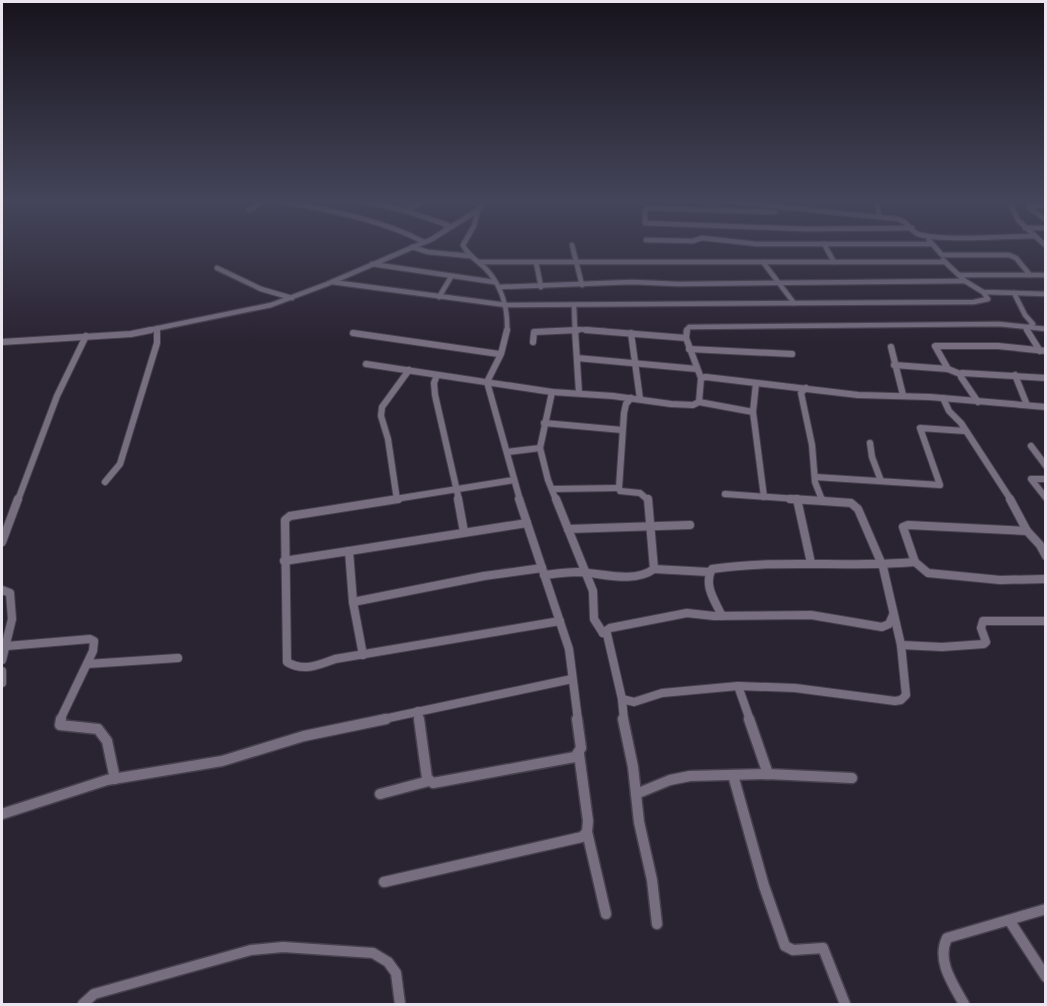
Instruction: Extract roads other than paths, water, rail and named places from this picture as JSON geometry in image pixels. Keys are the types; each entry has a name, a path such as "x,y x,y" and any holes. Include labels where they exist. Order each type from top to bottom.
{"street":[{"path":"2,342 131,334 244,311 292,298 410,248"},
{"path":"415,248 428,252 470,256"},
{"path":"465,248 470,256 490,273 506,305 509,324 487,382 527,523 569,649 581,748 579,754 587,805 587,832 606,914"},
{"path":"573,248 582,285"},
{"path":"826,248 834,262"},
{"path":"332,282 506,305 974,302 988,299 945,262 935,248"},
{"path":"942,255 1009,255 1016,258 1030,275"},
{"path":"479,262 945,262"},
{"path":"536,262 541,287"},
{"path":"763,262 776,283 794,303"},
{"path":"370,264 497,285 541,287 632,282 678,284 965,281"},
{"path":"217,268 261,289 292,298"},
{"path":"959,275 1046,274"},
{"path":"439,297 451,277"},
{"path":"982,292 1046,294"},
{"path":"1014,293 1025,315 1033,324 1026,329 1043,351"},
{"path":"573,306 579,393"},
{"path":"699,402 701,378 686,338 689,327 999,324 1046,329"},
{"path":"105,482 120,464 124,453 157,343 156,328"},
{"path":"533,342 534,332 576,330 686,338"},
{"path":"353,333 499,354"},
{"path":"631,333 640,399"},
{"path":"2,542 57,396 86,336"},
{"path":"948,369 935,346 998,346 1043,351"},
{"path":"891,347 903,395"},
{"path":"689,349 792,354"},
{"path":"577,358 697,369"},
{"path":"366,364 552,392 631,398 671,404 693,405 699,402 753,412"},
{"path":"894,365 948,369 960,374 978,402"},
{"path":"397,500 388,439 381,416 382,407 409,370"},
{"path":"960,374 967,372 1046,378"},
{"path":"437,375 434,383 435,395 457,490 464,532"},
{"path":"1014,375 1027,405"},
{"path":"701,378 858,395 903,395 1046,407"},
{"path":"756,383 753,412 764,497"},
{"path":"806,388 801,393 807,414 819,497 823,501"},
{"path":"552,392 540,448 552,489 583,572 593,591 594,619 603,633 608,634 616,680 622,699 622,712 652,880 657,924"},
{"path":"619,488 622,430 626,404 631,398"},
{"path":"943,398 949,411 965,430 1010,498 1027,531 1040,545 1046,556"},
{"path":"544,423 622,430"},
{"path":"815,477 940,485 920,428 965,430"},
{"path":"870,443 881,481"},
{"path":"1031,446 1046,466"},
{"path":"507,452 540,448"},
{"path":"1046,479 1032,479 1046,498"},
{"path":"514,480 290,516 285,520 287,662 294,668 306,668 335,659 560,621"},
{"path":"552,489 619,488 625,492 640,493 648,498 654,569"},
{"path":"622,699 634,702 662,693 738,686 795,688 901,700 906,695 901,645 882,565 858,509 851,503 725,494"},
{"path":"797,499 811,563"},
{"path":"284,561 527,523"},
{"path":"568,529 690,525"},
{"path":"1027,531 908,525 903,527 915,562 928,573 1000,580 1046,579"},
{"path":"349,552 353,602 363,655"},
{"path":"353,602 484,576 543,572 634,575 648,574 654,569 709,572 717,568 740,565 811,563 882,565 915,562"},
{"path":"709,572 708,583 722,616"},
{"path":"2,590 10,593 12,604 10,636 2,660"},
{"path":"603,633 610,628 687,612 722,616 811,615 882,627 889,624 893,615"},
{"path":"901,645 949,647 984,644 986,642 981,628 983,621 1046,621"},
{"path":"7,646 90,639 94,641 93,651 60,720 60,725 98,729 107,741 115,779"},
{"path":"87,664 178,658"},
{"path":"2,671 2,683"},
{"path":"2,814 115,779 222,761 304,736 572,679"},
{"path":"738,686 768,774"},
{"path":"418,711 429,782"},
{"path":"380,794 429,782 575,757 579,754"},
{"path":"636,794 670,780 690,776 768,774 852,778"},
{"path":"733,775 764,886 785,946 793,950 823,948 845,1005"},
{"path":"384,882 575,840 587,832"},
{"path":"964,1005 941,955 942,945 947,938 1046,909"},
{"path":"1009,920 1046,977"},
{"path":"83,1005 94,994 251,951 283,947 373,953 386,959 395,970 400,1005"}]}
